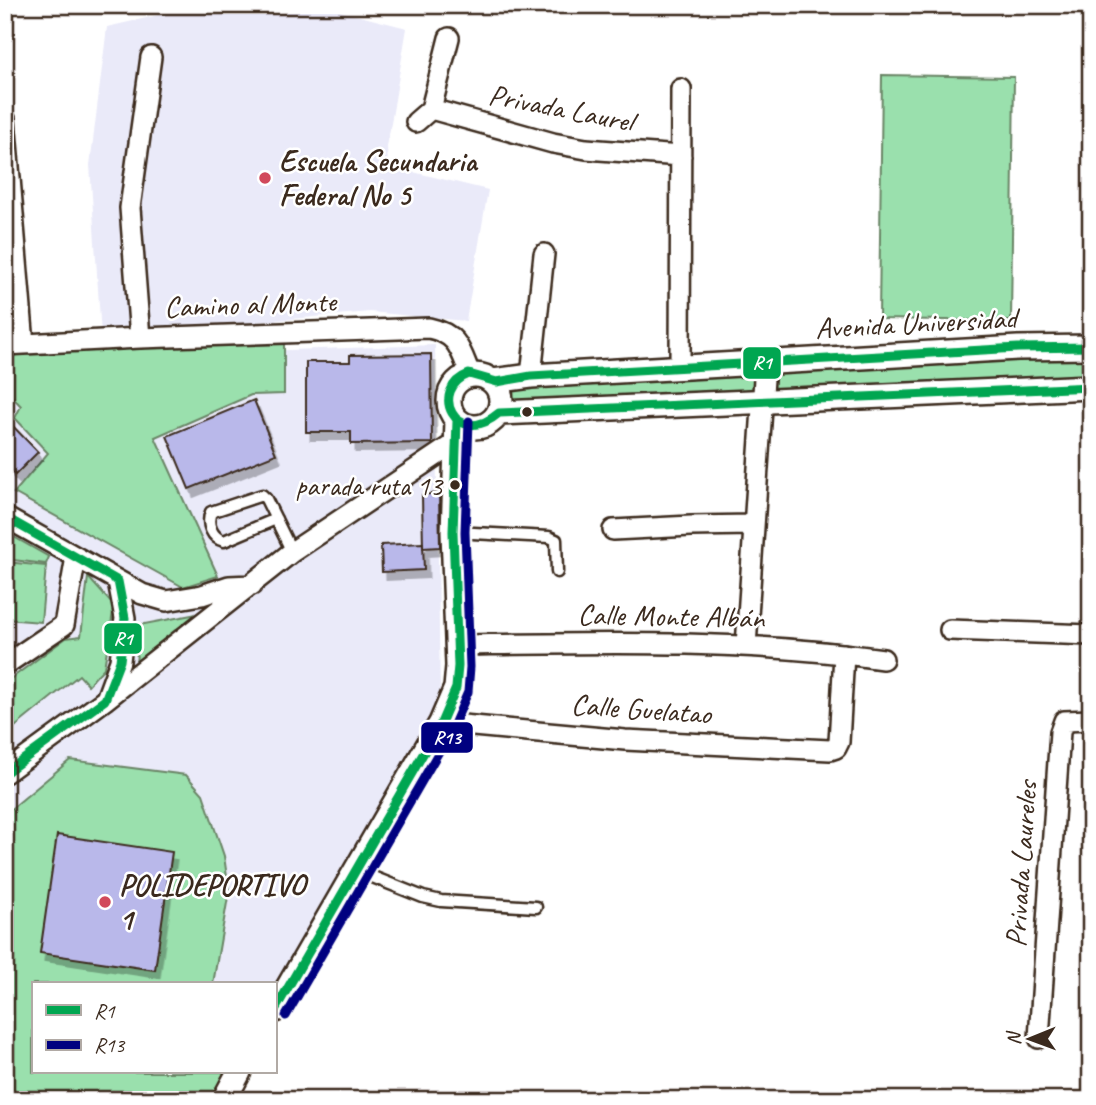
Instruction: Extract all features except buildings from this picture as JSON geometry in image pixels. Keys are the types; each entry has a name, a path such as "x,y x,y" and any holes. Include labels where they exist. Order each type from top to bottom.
{"street":[{"path":"415,122 431,109 449,38"},
{"path":"140,338 130,208 151,57"},
{"path":"680,369 681,89"},
{"name":"Privada Laurel","path":"431,109 553,143 586,149 681,156"},
{"path":"5,119 14,345"},
{"path":"531,376 544,254"},
{"name":"Camino al Monte","path":"14,345 429,328 445,331 457,342 470,374"},
{"name":"Avenida Universidad","path":"493,381 531,376 1018,348 1091,347"},
{"path":"746,646 765,364"},
{"path":"5,773 105,700 292,552 456,432 468,426 480,427 491,422 499,413 501,396 493,381 486,376 470,374 456,382 451,390 449,406 456,432 453,533 458,645 456,688 441,723 276,1008"},
{"path":"499,413 1091,387"},
{"path":"5,517 142,594 166,601 202,596 229,586 252,585"},
{"path":"613,530 752,526"},
{"path":"5,665 64,625 76,557"},
{"path":"105,700 120,661 125,618 118,581"},
{"path":"950,630 1091,635"},
{"name":"Calle Monte Albán","path":"458,645 611,643 746,646 844,653 883,659"},
{"name":"Calle Guelatao","path":"441,723 625,740 830,750 836,748 839,742 844,653"},
{"name":"Privada Laureles","path":"1039,1038 1060,732 1064,722 1091,720"},
{"path":"223,1100 239,1074"}],"lane":[{"path":"275,519 224,541 217,539 208,519 211,512 262,495 266,499 292,552"},
{"path":"453,533 549,537 556,540 557,572"},
{"path":"355,869 423,897 441,901 536,907"}],"shaded area":[{"name":"Escuela Secundaria Federal No 5","path":"203,5 316,5 407,28 387,147 388,166 488,190 466,321 370,312 101,336 90,165 107,27"},
{"path":"435,345 440,698 436,711 276,995 276,982 32,982 32,1074 231,1074 217,1100 5,1100 5,360"}],"green space":[{"path":"882,75 1014,77 1011,321 879,319"},
{"path":"284,344 284,394 251,395 155,437 218,576 183,587 14,493 48,453 15,418 21,406 5,389 5,350"},
{"path":"1091,353 1091,379 768,395 772,368"},
{"path":"756,373 753,395 508,408 507,385"},
{"path":"5,532 49,557 46,564 5,559"},
{"path":"5,562 46,566 41,622 5,619"},
{"path":"88,577 114,606 104,668 88,685 79,675 5,735 5,683 66,638 81,636"},
{"path":"197,614 136,665 139,625"},
{"path":"70,760 186,775 203,794 224,856 229,891 213,982 32,982 32,1074 225,1074 215,1100 5,1100 5,814"}],"transit line":[{"name":"R1","path":"1091,347 1018,348 531,376 497,382 469,374 457,382 450,392 449,403 452,413 459,421 470,425 483,423 499,413 1091,387"},
{"name":"R1","path":"276,1008 441,723 456,688 458,666 453,532 457,421"},
{"name":"R13","path":"286,1016 452,729 468,692 470,667 465,532 469,421"},
{"name":"R1","path":"5,517 118,581 125,618 120,661 105,700 5,773"}],"place":[{"name":"Escuela Secundaria Federal No 5","path":"265,178"},
{"name":"parada ruta 13","path":"455,485"},
{"name":"POLIDEPORTIVO 1","path":"105,902"}]}
